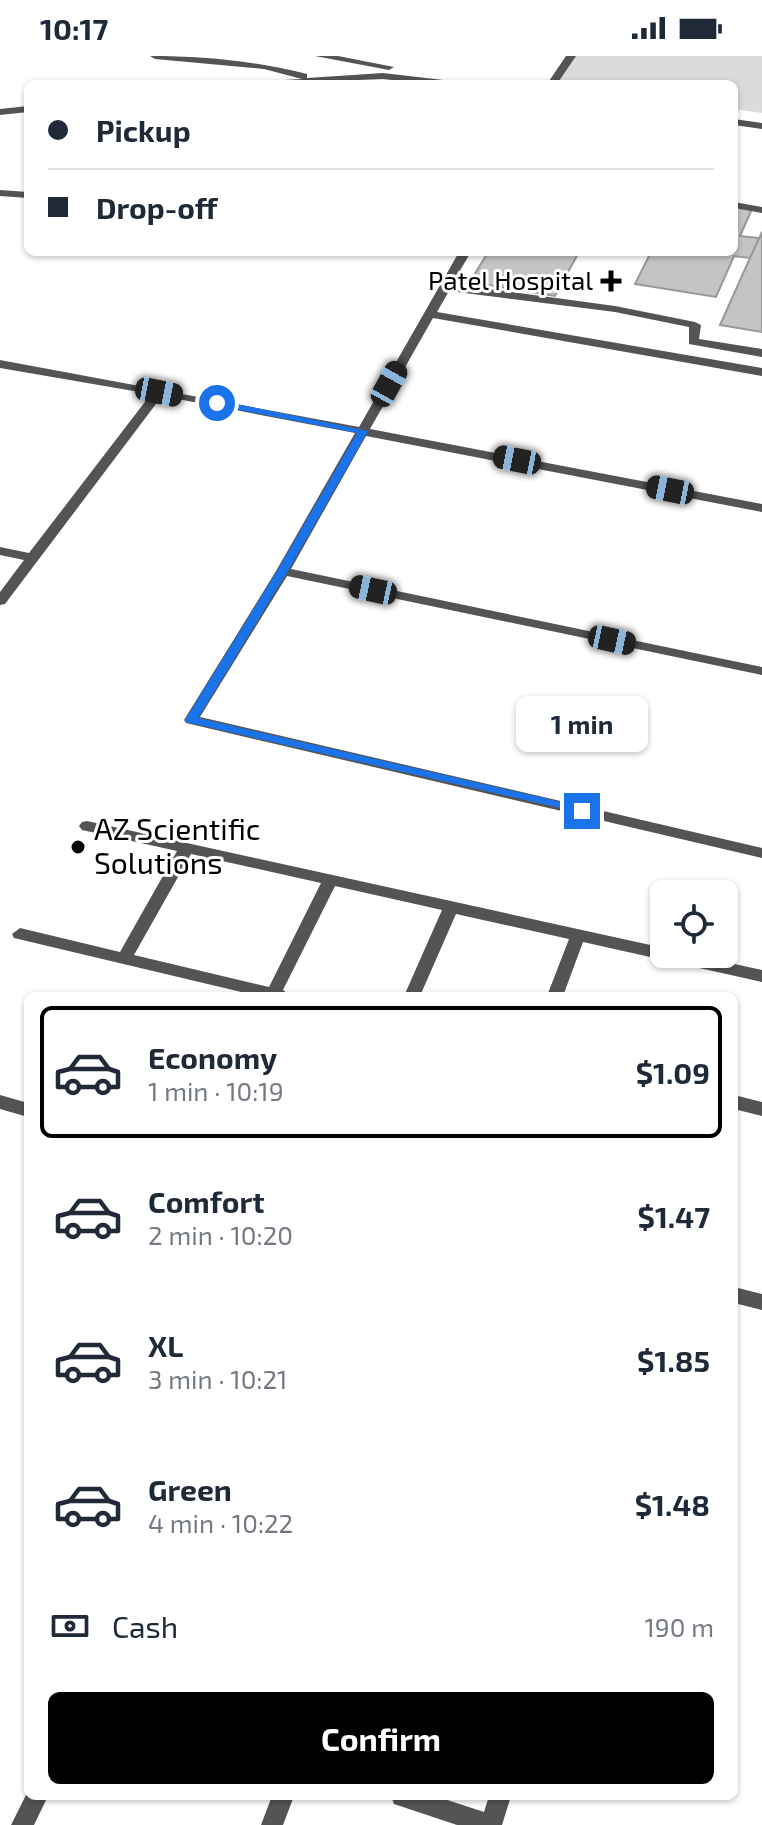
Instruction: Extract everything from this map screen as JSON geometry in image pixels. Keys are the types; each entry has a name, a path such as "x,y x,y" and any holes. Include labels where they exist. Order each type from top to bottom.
{"street":[{"path":"155,56 264,66 313,79"},
{"path":"320,56 383,76"},
{"path":"383,76 398,56"},
{"path":"555,80 571,56"},
{"path":"304,80 383,76 418,80"},
{"path":"0,112 24,109"},
{"path":"738,123 762,126"},
{"path":"0,193 24,195"},
{"path":"738,206 762,210"},
{"path":"463,256 283,571 191,720 762,853"},
{"path":"446,287 615,309 695,325 693,342 762,353"},
{"path":"428,314 762,372"},
{"path":"0,364 762,508"},
{"path":"0,601 159,392"},
{"path":"0,551 33,558"},
{"path":"283,571 762,671"},
{"path":"87,826 762,976"},
{"path":"124,959 187,848"},
{"path":"279,992 330,880"},
{"path":"414,992 451,907"},
{"path":"20,934 265,992"},
{"path":"557,992 578,935"},
{"path":"0,1102 24,1109"},
{"path":"738,1103 762,1109"},
{"path":"738,1296 762,1302"},
{"path":"22,1825 35,1800"},
{"path":"272,1825 281,1800"},
{"path":"414,1800 491,1825 499,1800"}],"shaded area":[{"path":"574,56 762,56 762,113 738,110 738,80 557,80"}],"building":[{"path":"738,207 752,209 740,236 759,238 750,258 734,256 738,256"},
{"path":"762,232 762,332 720,325 750,258"},
{"path":"486,256 577,256 555,296 470,282"},
{"path":"649,256 734,256 716,297 635,284"}],"place":[{"name":"Patel Hospital","path":"611,281"},
{"name":"AZ Scientific Solutions","path":"78,847"}],"route":[{"path":"217,403 363,431 283,571 191,720 582,811"}]}
